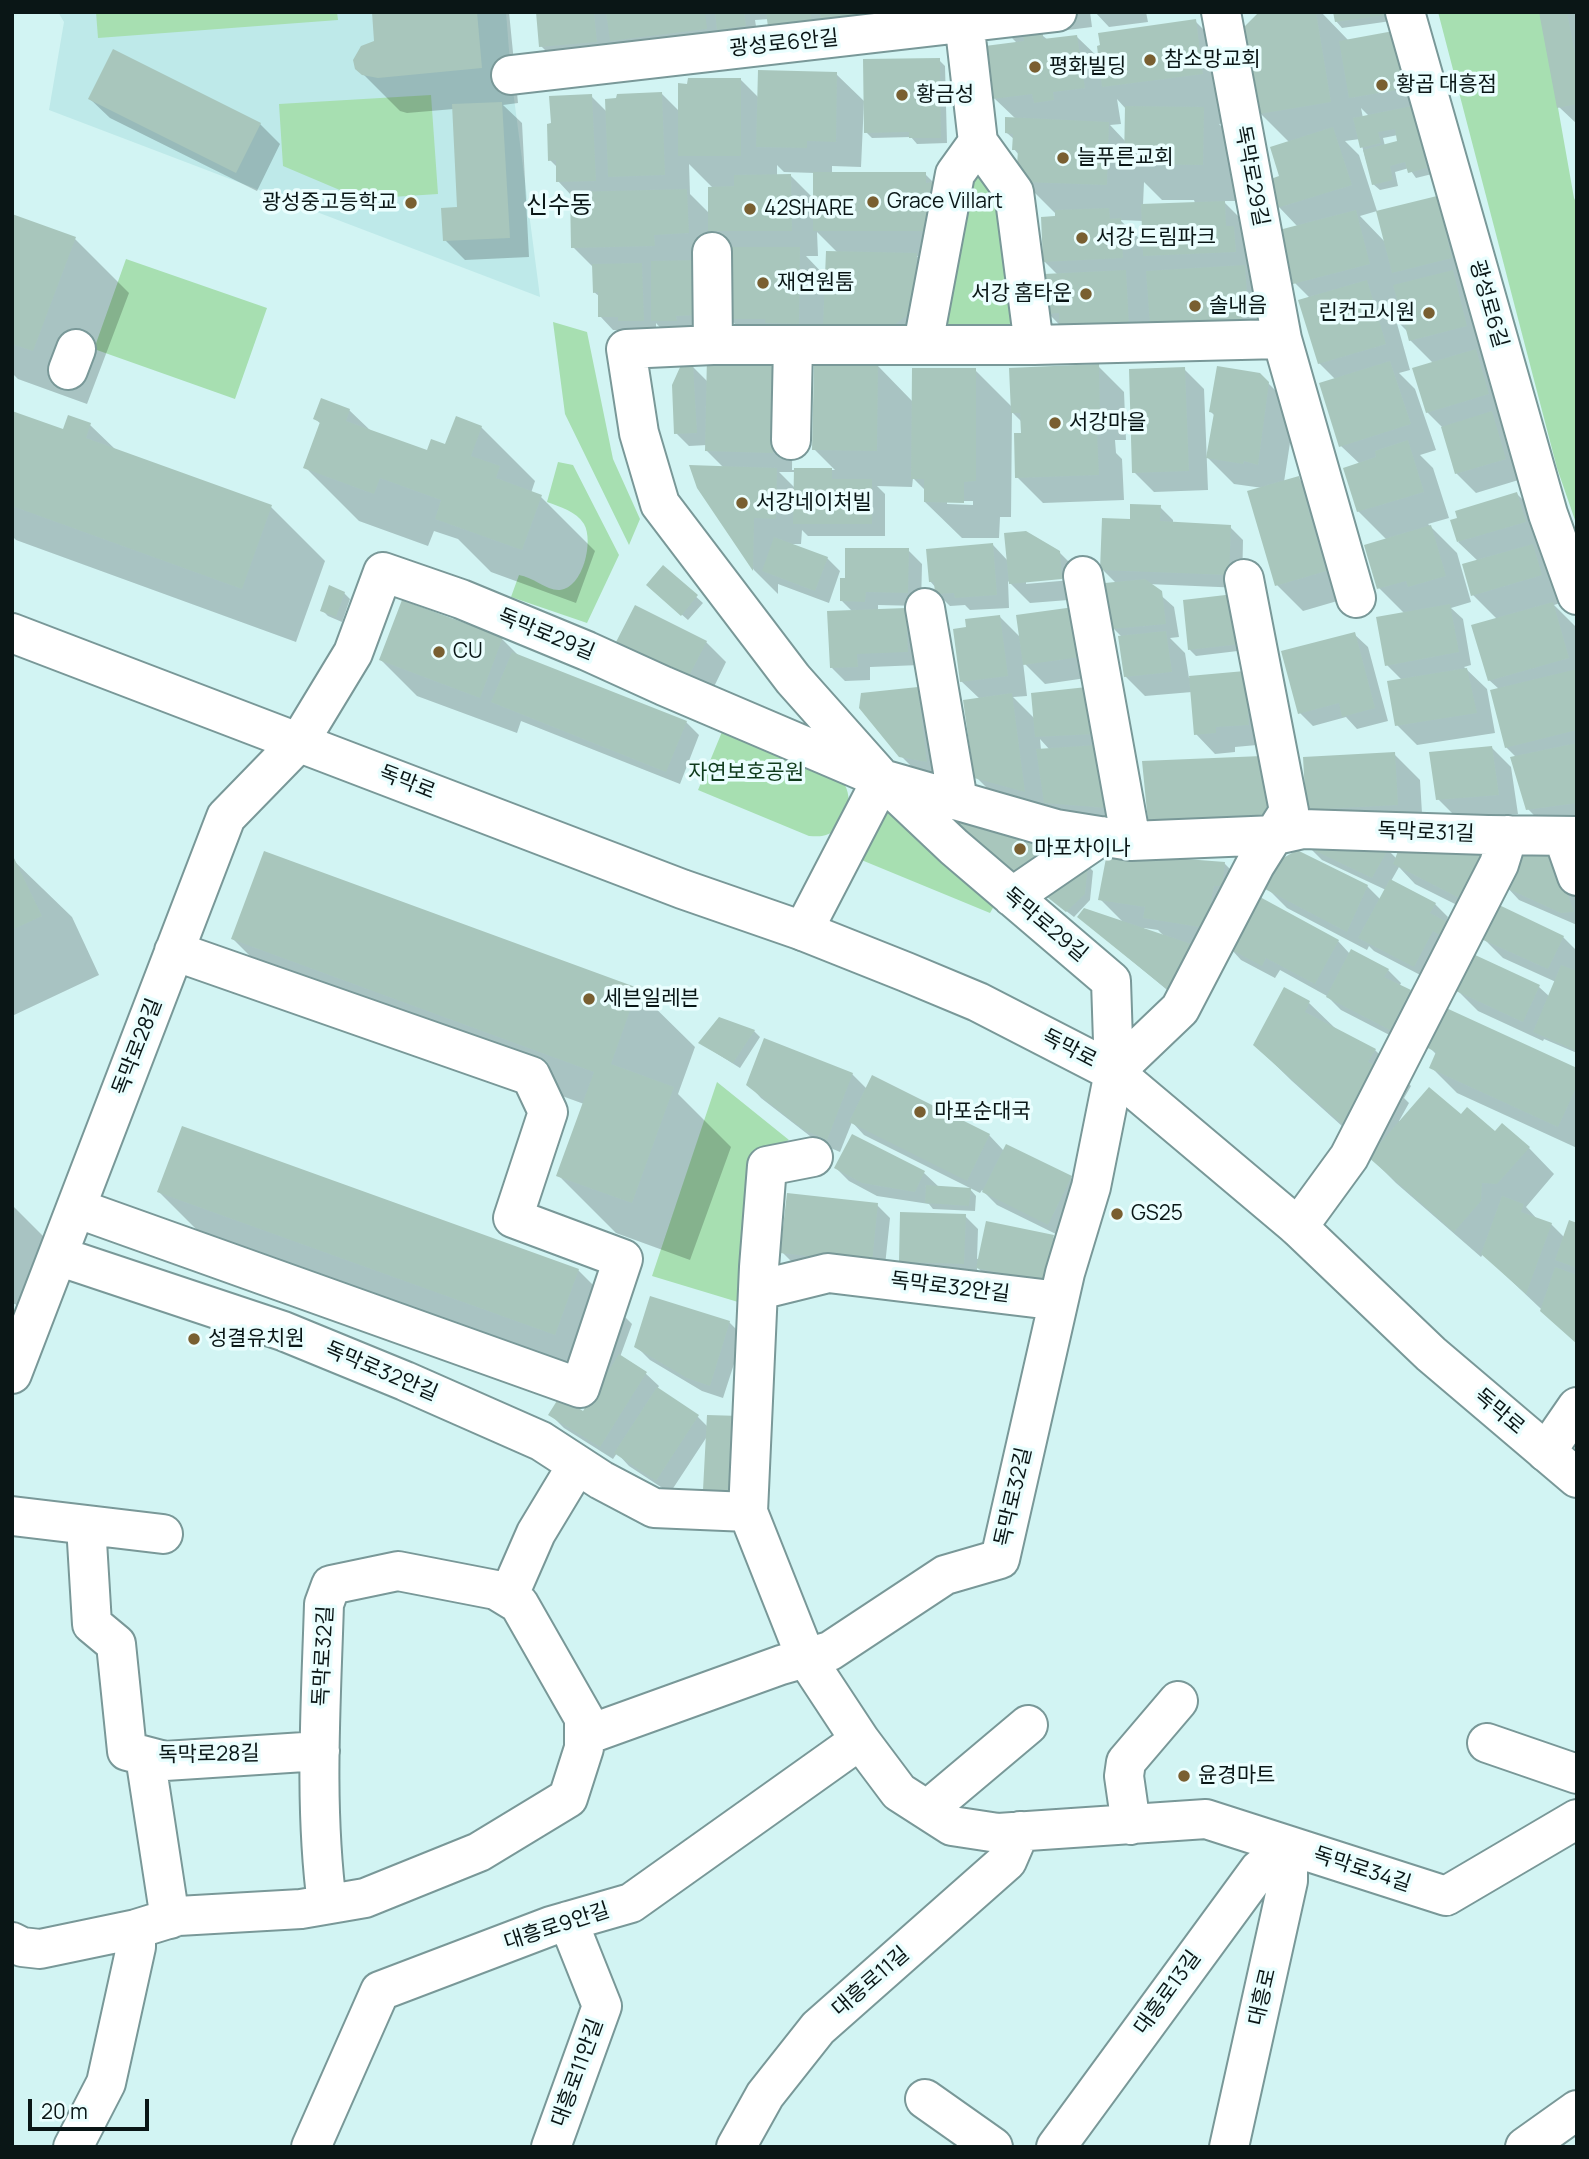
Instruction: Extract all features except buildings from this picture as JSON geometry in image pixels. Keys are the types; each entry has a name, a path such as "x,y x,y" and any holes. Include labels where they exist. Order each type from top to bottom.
{"street":[{"name":"광성로6안길","path":"511,75 964,18 1057,12"},
{"name":"독막로29길","path":"1221,12 1282,340 1356,598"},
{"name":"광성로6길","path":"1405,12 1548,514 1577,595"},
{"path":"964,18 978,142 1014,192 1034,345"},
{"path":"923,344 956,174 978,142"},
{"path":"712,252 713,345"},
{"name":"독막로29길","path":"1114,1072 1111,981 954,847 882,779 793,679 660,504 639,433 626,349 713,345 1034,345 1282,340"},
{"path":"791,440 793,345"},
{"name":"독막로29길","path":"299,742 353,653 383,572 461,599 587,651 664,687 882,779"},
{"path":"1083,576 1116,839"},
{"path":"1114,1072 1180,1009 1255,865 1289,811 1244,579"},
{"path":"925,608 958,801"},
{"name":"독막로","path":"12,633 669,884 803,931 978,1002 1114,1072 1298,1227 1431,1354 1577,1478"},
{"name":"독막로28길","path":"12,1374 226,817 299,742"},
{"path":"803,931 882,779 1056,829 1116,839 1276,835"},
{"name":"독막로31길","path":"1276,835 1304,828 1570,836"},
{"path":"1298,1227 1349,1157 1499,864 1508,835"},
{"path":"1570,836 1577,876"},
{"path":"1012,897 1116,839"},
{"path":"76,1208 580,1388 622,1259 513,1218 548,1112 531,1076 174,951"},
{"name":"독막로32길","path":"584,1736 830,1651 945,1575 1000,1559 1065,1273 1091,1187 1114,1072"},
{"path":"806,1658 748,1513 767,1166 813,1157"},
{"name":"독막로32안길","path":"58,1256 283,1331 541,1441 577,1465 654,1508 748,1513"},
{"name":"독막로32안길","path":"759,1290 828,1273 1043,1299 1058,1304"},
{"name":"독막로","path":"1546,1452 1577,1407"},
{"path":"12,1942 22,1947 40,1949 178,1916 301,1909 365,1898 479,1852 568,1798 584,1748 584,1718 520,1604 508,1597 536,1533 577,1465"},
{"path":"12,1516 163,1534"},
{"name":"독막로28길","path":"86,1525 92,1624 116,1644 127,1751 165,1761 320,1751"},
{"name":"독막로32길","path":"327,1905 320,1751 324,1604 331,1585 398,1571 496,1590 508,1597"},
{"name":"독막로34길","path":"806,1658 860,1740 900,1792 952,1826 998,1833 1206,1819 1446,1896 1577,1819"},
{"path":"1130,1825 1124,1776 1126,1762 1178,1701"},
{"path":"927,1810 1028,1725"},
{"name":"대흥로9안길","path":"311,2147 380,1991 568,1921 631,1903 860,1740"},
{"path":"1487,1743 1577,1774"},
{"path":"73,2147 106,2083 136,1947 153,1924 145,1756"},
{"name":"대흥로11길","path":"736,2147 765,2095 818,2028 1007,1861 1020,1831"},
{"name":"대흥로13길","path":"1056,2147 1259,1870 1288,1846"},
{"name":"대흥로","path":"1229,2147 1288,1881 1288,1846"},
{"name":"대흥로11안길","path":"551,2147 602,2006 568,1921"},
{"path":"925,2099 993,2147"},
{"path":"1525,2147 1577,2110"}],"shaded area":[{"name":"광성중고등학교","path":"58,12 506,12 511,75 540,297 49,110 64,22"}],"green space":[{"path":"96,12 337,12 338,20 98,38"},
{"path":"1438,12 1541,12 1577,204 1577,526 1557,468"},
{"path":"431,95 438,194 361,199 283,166 279,104"},
{"path":"977,163 998,195 1018,331 939,332"},
{"path":"126,259 267,308 235,399 94,349"},
{"path":"553,322 587,332 613,459 640,519 629,545 565,414"},
{"path":"558,462 573,465 619,555 587,623 511,597 519,575 560,590 575,581 584,563 588,541 584,524 572,513 547,502"},
{"name":"자연보호공원","path":"724,727 843,782 848,796 844,820 826,835 809,836 698,790"},
{"path":"885,808 994,906 990,913 859,859"},
{"path":"717,1082 789,1140 750,1160 738,1302 652,1276"}],"place":[{"name":"참소망교회","path":"1150,60"},
{"name":"평화빌딩","path":"1035,67"},
{"name":"황곱 대흥점","path":"1382,85"},
{"name":"황금성","path":"902,95"},
{"name":"늘푸른교회","path":"1063,158"},
{"name":"Grace Villart","path":"873,202"},
{"name":"광성중고등학교","path":"411,203"},
{"name":"42SHARE","path":"750,209"},
{"name":"서강 드림파크","path":"1082,238"},
{"name":"재연원툼","path":"763,283"},
{"name":"서강 홈타운","path":"1086,294"},
{"name":"솔내음","path":"1195,306"},
{"name":"린컨고시원","path":"1429,313"},
{"name":"서강마을","path":"1055,423"},
{"name":"서강네이처빌","path":"742,503"},
{"name":"CU","path":"439,652"},
{"name":"마포차이나","path":"1020,849"},
{"name":"세븐일레븐","path":"589,999"},
{"name":"마포순대국","path":"920,1112"},
{"name":"GS25","path":"1117,1214"},
{"name":"성결유치원","path":"194,1339"},
{"name":"윤경마트","path":"1184,1776"}],"district":[{"name":"신수동","path":"559,206"}]}
